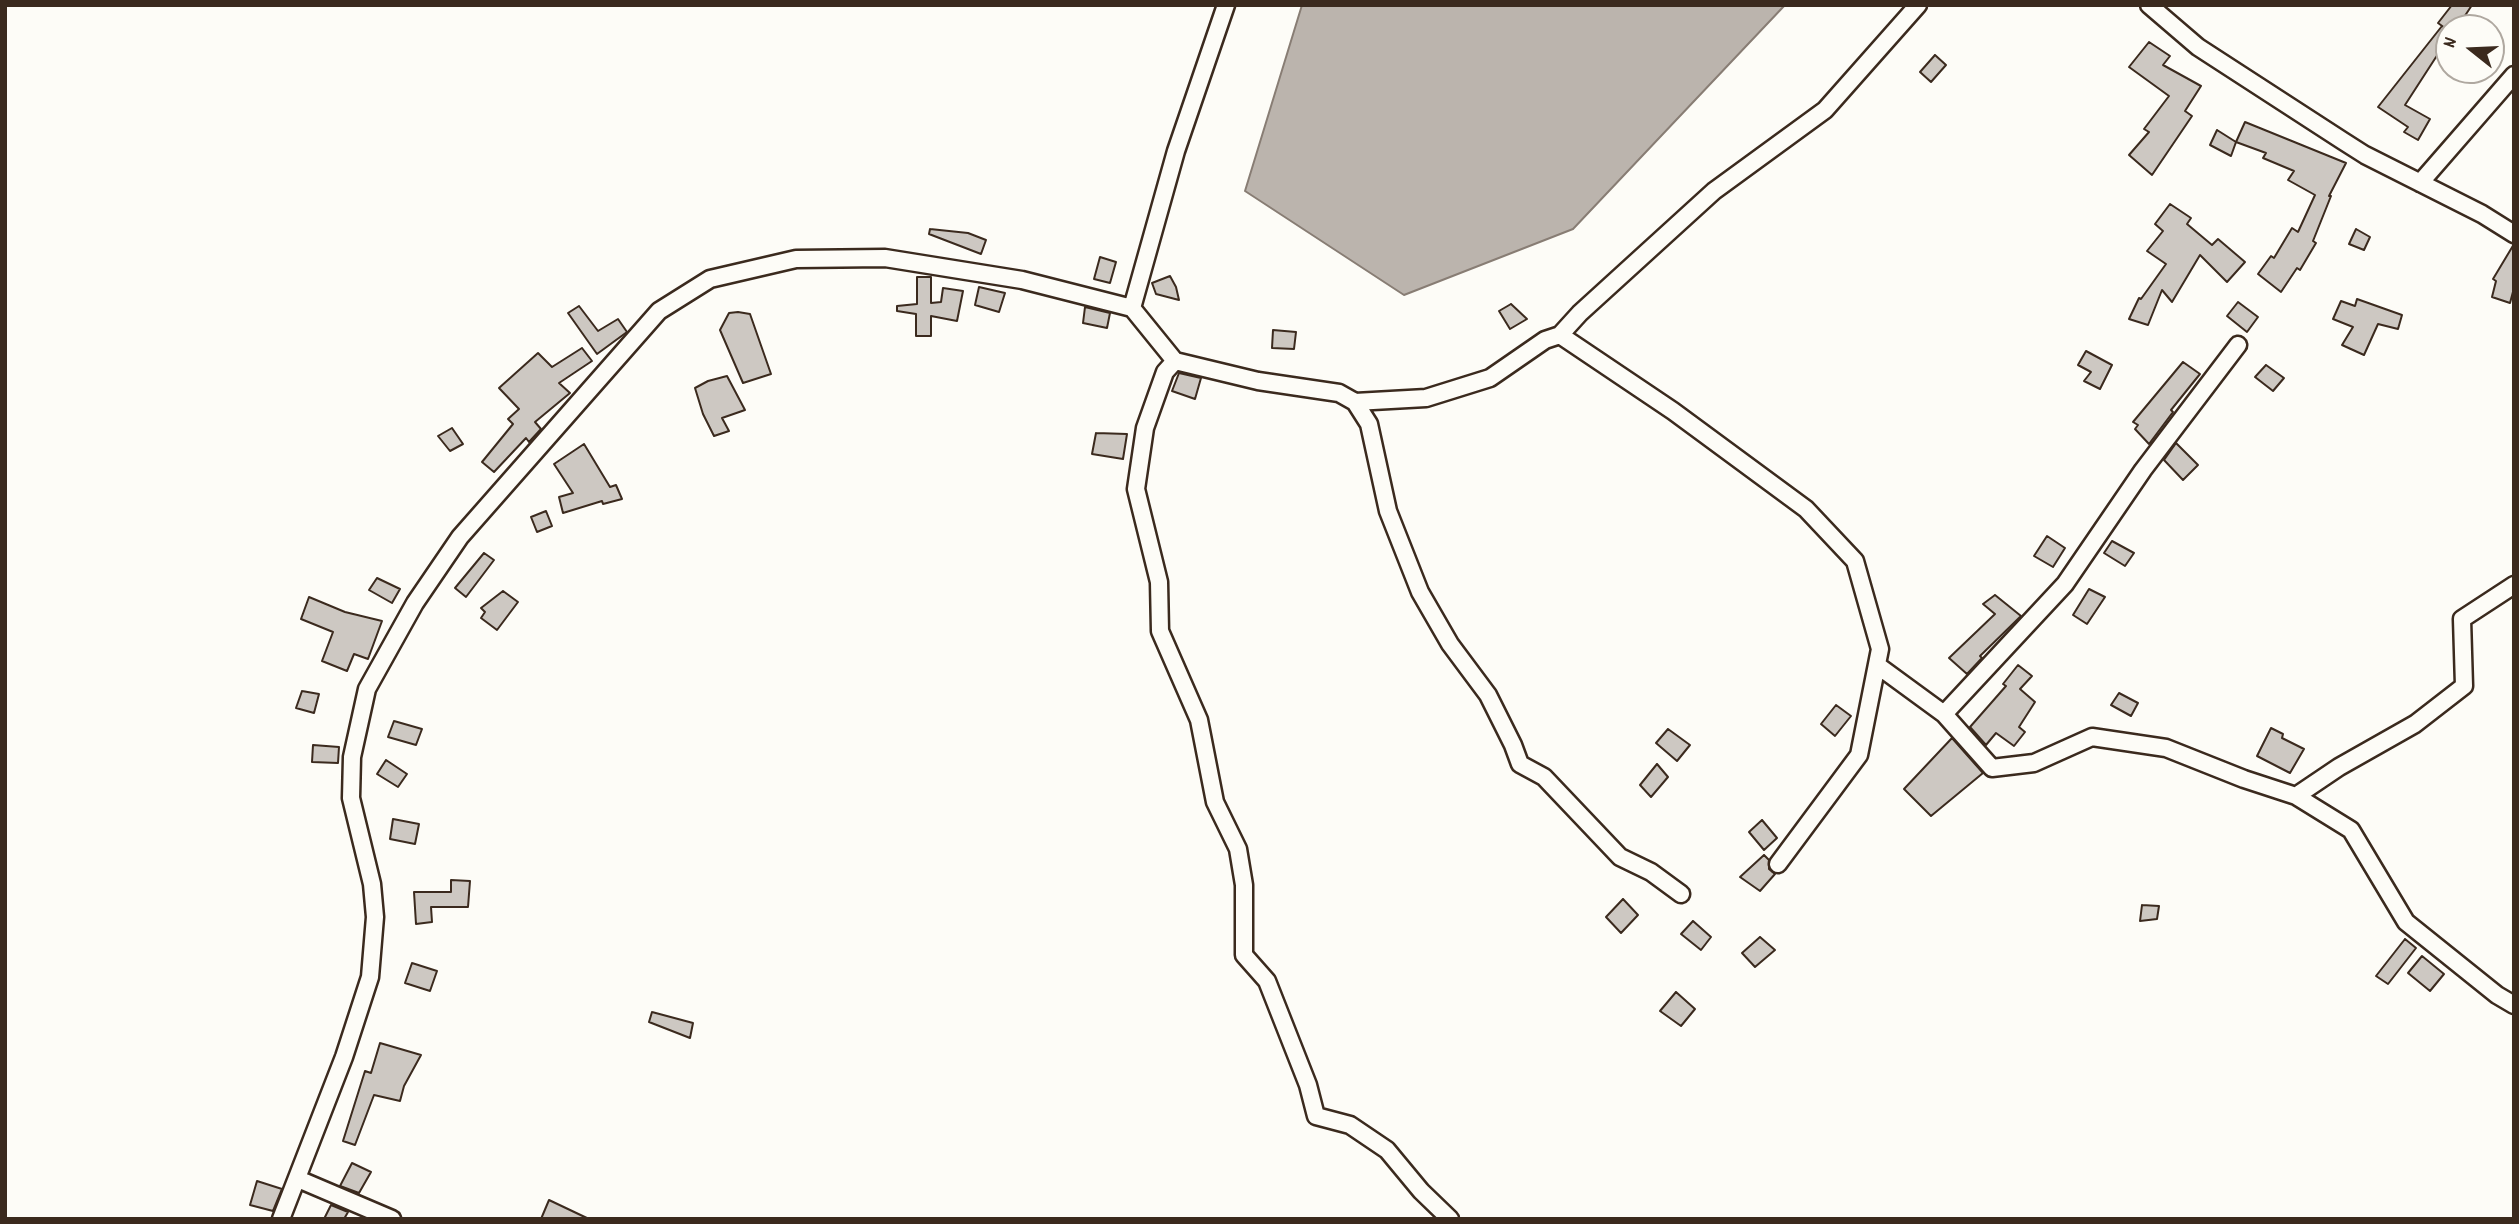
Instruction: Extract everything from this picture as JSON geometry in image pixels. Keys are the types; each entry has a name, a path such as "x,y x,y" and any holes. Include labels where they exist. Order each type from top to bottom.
{"street":[{"path":"1132,308 1176,151 1226,5"},
{"path":"1355,402 1426,398 1490,378 1545,340 1560,335 1580,313 1714,191 1825,110 1918,5"},
{"path":"2149,5 2198,47 2272,97 2365,155 2482,214 2514,234"},
{"path":"2420,183 2514,75"},
{"path":"281,1219 344,1057 370,977 375,917 372,884 351,798 352,757 367,690 415,603 460,537 659,311 710,279 783,262 796,259 885,258 1022,280 1132,308 1175,361 1258,381 1339,393 1355,402 1369,424 1388,511 1420,592 1450,645 1488,695 1520,764 1544,777 1620,858 1651,872 1681,894"},
{"path":"1560,335 1672,411 1806,509 1855,561 1880,649 1859,755 1778,864"},
{"path":"1944,714 2065,584 2143,470 2238,345"},
{"path":"1175,361 1165,372 1145,428 1136,489 1159,582 1160,631 1199,720 1215,802 1238,849 1244,885 1244,955 1267,981 1308,1085 1316,1116 1350,1125 1387,1150 1421,1191 1450,1219"},
{"path":"2296,796 2339,766 2415,724 2464,687 2462,619 2514,585"},
{"path":"1877,665 1944,714 1992,768 2034,763 2092,737 2166,748 2296,796 2351,830 2406,922 2497,995 2514,1005"},
{"path":"298,1179 392,1219"}],"shaded area":[{"path":"1302,5 1785,5 1573,229 1404,295 1245,191"}],"building":[{"path":"2452,5 2472,5 2466,14 2445,14"},
{"path":"2435,35 2435,59 2405,105 2430,119 2418,140 2404,132 2408,127 2378,107"},
{"path":"2149,42 2170,56 2163,65 2201,86 2185,111 2192,116 2152,175 2129,155 2149,132 2144,129 2169,96 2129,67"},
{"path":"1935,55 1946,65 1931,82 1920,72"},
{"path":"2245,122 2346,163 2329,196 2313,241 2316,243 2300,270 2297,268 2281,292 2258,274 2271,256 2274,258 2292,228 2298,232 2315,195 2288,180 2294,171 2263,158 2266,153 2236,142"},
{"path":"2217,130 2236,142 2231,156 2210,145"},
{"path":"2170,204 2191,218 2187,224 2212,245 2218,239 2245,262 2227,282 2200,255 2172,302 2162,290 2148,325 2129,319 2139,298 2141,299 2166,264 2147,251 2163,231 2155,224"},
{"path":"930,229 968,233 986,240 981,254 929,234"},
{"path":"2356,229 2370,237 2364,250 2349,244"},
{"path":"2514,244 2514,288 2510,303 2492,297 2496,281 2493,279"},
{"path":"1100,257 1116,262 1110,283 1094,279"},
{"path":"1170,276 1179,300 1156,294 1152,283"},
{"path":"917,277 931,277 931,303 941,302 943,288 963,291 957,321 931,316 931,336 916,336 916,314 897,311 897,306 917,304"},
{"path":"979,287 1005,293 999,312 975,305"},
{"path":"2357,299 2402,315 2398,329 2378,324 2364,355 2342,345 2353,327 2333,319 2341,301 2355,306"},
{"path":"2238,302 2258,317 2247,332 2227,316"},
{"path":"1511,304 1527,319 1510,329 1499,311"},
{"path":"579,306 598,331 618,319 627,332 597,354 568,313"},
{"path":"1085,307 1110,313 1107,328 1083,323"},
{"path":"729,313 750,314 771,374 743,383 720,330"},
{"path":"1273,330 1296,332 1294,349 1272,348"},
{"path":"582,348 592,361 559,383 570,393 535,422 541,429 529,442 526,438 494,472 482,462 513,424 508,419 519,409 499,388 538,353 552,367"},
{"path":"2086,351 2112,365 2100,389 2084,381 2091,372 2078,365"},
{"path":"2183,362 2200,374 2171,410 2173,412 2149,444 2135,429 2138,425 2133,422"},
{"path":"2266,365 2284,378 2273,391 2255,377"},
{"path":"1179,373 1201,378 1195,399 1172,391"},
{"path":"727,376 745,410 722,418 729,431 714,436 703,414 695,388"},
{"path":"452,428 463,444 450,451 438,436"},
{"path":"1096,433 1127,434 1123,459 1092,454"},
{"path":"2176,443 2198,465 2183,480 2164,460"},
{"path":"584,444 610,487 616,485 622,499 603,504 602,501 563,513 559,497 573,493 554,464"},
{"path":"546,511 552,526 537,532 531,517"},
{"path":"2047,536 2065,548 2053,567 2034,556"},
{"path":"2112,541 2134,553 2125,566 2104,553"},
{"path":"484,553 494,560 466,597 455,588"},
{"path":"377,578 400,589 392,603 369,590"},
{"path":"2089,589 2105,597 2087,624 2073,615"},
{"path":"503,591 518,602 497,630 481,618 485,612 481,608"},
{"path":"1995,595 2021,616 1980,656 1982,658 1967,674 1949,658 1995,614 1983,604"},
{"path":"309,597 345,612 382,621 368,659 354,654 347,671 322,661 333,632 301,619"},
{"path":"2018,665 2032,676 2020,689 2035,702 2019,727 2025,732 2014,746 1996,733 1986,745 1970,727 2006,686 2003,684"},
{"path":"302,691 319,694 314,713 296,708"},
{"path":"2119,693 2138,703 2131,716 2111,705"},
{"path":"1836,705 1851,716 1835,736 1821,724"},
{"path":"394,721 422,729 416,745 388,737"},
{"path":"2271,728 2283,734 2282,738 2304,749 2290,773 2257,756"},
{"path":"1668,729 1690,745 1677,761 1656,743"},
{"path":"1952,738 1983,773 1931,816 1904,789"},
{"path":"313,745 339,747 338,763 312,762"},
{"path":"386,760 407,774 398,787 377,774"},
{"path":"1657,764 1668,777 1651,797 1640,785"},
{"path":"393,819 419,824 415,844 390,839"},
{"path":"1762,820 1777,838 1764,850 1749,832"},
{"path":"1764,855 1769,860 1769,869 1775,874 1760,891 1740,877"},
{"path":"451,880 470,881 468,907 431,907 432,922 416,924 414,892 451,892"},
{"path":"1623,899 1638,915 1621,933 1606,917"},
{"path":"2142,905 2159,906 2157,919 2140,921"},
{"path":"1693,921 1711,937 1701,950 1681,934"},
{"path":"1760,937 1775,950 1755,967 1742,953"},
{"path":"2405,939 2416,948 2388,984 2376,976"},
{"path":"2422,956 2444,974 2430,991 2408,973"},
{"path":"412,963 437,971 430,991 405,983"},
{"path":"1676,992 1695,1009 1681,1026 1660,1011"},
{"path":"652,1012 693,1023 690,1038 649,1022"},
{"path":"380,1043 421,1055 404,1086 400,1101 374,1095 355,1145 343,1141 365,1071 371,1073"},
{"path":"352,1163 371,1172 359,1193 340,1186"},
{"path":"257,1181 282,1189 273,1211 250,1205"},
{"path":"549,1200 589,1219 541,1219"},
{"path":"331,1205 348,1212 344,1219 324,1219"}]}
